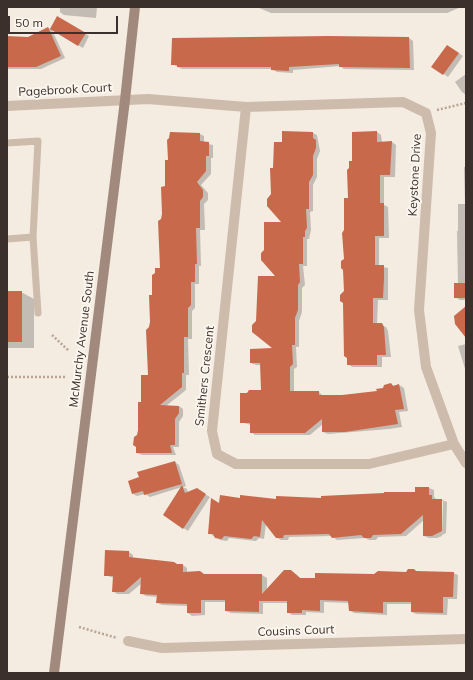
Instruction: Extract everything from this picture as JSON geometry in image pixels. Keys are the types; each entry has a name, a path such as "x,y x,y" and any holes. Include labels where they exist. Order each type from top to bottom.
{"street":[{"name":"McMurchy Avenue South","path":"54,673 125,100 135,7"},
{"path":"125,100 148,99 246,107 403,102 426,113"},
{"name":"Pagebrook Court","path":"7,106 125,100"},
{"name":"Smithers Crescent","path":"246,107 212,431 217,454 236,464 369,464 454,444"},
{"name":"Keystone Drive","path":"426,113 432,133 419,310 426,367 454,444 466,463"},
{"name":"Cousins Court","path":"128,640 162,648 466,639"}],"lane":[{"path":"7,143 38,142 33,237 38,312"},
{"path":"7,239 33,237"}],"path":[{"path":"426,113 466,103"},
{"path":"52,335 69,351"},
{"path":"7,377 67,377"},
{"path":"79,627 128,640"}],"building":[{"path":"57,16 86,33 78,46 50,29"},
{"path":"48,27 61,56 36,67 7,67 7,36 28,37"},
{"path":"329,36 409,37 410,68 339,67 339,64 289,67 289,71 271,70 271,67 177,67 177,65 171,65 172,38"},
{"path":"447,45 459,53 443,75 431,67"},
{"path":"282,131 313,132 313,138 316,140 316,148 313,156 313,175 309,182 309,209 306,209 307,228 305,231 305,237 303,237 303,264 299,264 300,282 298,285 298,310 295,318 295,345 292,345 293,364 290,367 290,391 319,391 319,395 342,395 377,391 376,389 383,388 384,385 391,383 393,386 399,384 404,409 395,410 398,424 345,432 322,432 322,419 305,433 250,433 250,423 240,423 240,393 247,393 249,390 261,390 260,363 250,363 250,349 272,348 252,332 252,325 256,321 258,276 275,276 261,260 261,253 264,250 264,222 281,222 267,206 267,199 271,194 270,168 273,168 274,142 282,142"},
{"path":"377,131 377,142 392,141 390,175 380,175 380,203 384,203 384,236 375,236 375,265 384,265 383,298 373,298 373,323 382,323 384,327 386,355 377,355 377,365 347,365 347,358 344,356 343,303 340,301 340,295 344,291 341,261 344,259 342,233 344,230 344,198 348,198 347,170 349,168 349,161 352,161 352,132"},
{"path":"170,132 200,133 200,141 209,142 209,156 206,156 206,171 197,182 203,190 203,197 200,201 200,228 196,228 197,264 195,264 195,282 191,282 191,305 188,308 188,337 184,337 184,373 182,373 182,387 160,405 179,406 179,413 175,419 175,445 170,445 172,453 136,453 136,447 133,445 134,437 137,435 138,431 138,402 141,402 141,375 148,375 146,330 149,327 150,322 149,295 152,295 152,275 155,273 155,268 160,268 158,221 161,219 162,214 161,187 165,186 165,160 168,160 167,140"},
{"path":"454,283 466,283 466,298 454,298"},
{"path":"7,291 22,291 22,342 7,342"},
{"path":"466,306 466,338 455,324 454,316"},
{"path":"175,461 182,484 144,495 143,491 132,494 128,481 139,477 137,472"},
{"path":"182,485 185,493 197,488 206,494 183,529 163,515"},
{"path":"415,487 429,487 429,495 432,495 432,499 442,499 442,531 432,536 423,536 423,515 401,534 373,535 371,538 364,538 361,535 332,538 329,534 284,535 283,538 276,538 262,520 260,537 254,536 251,539 224,536 222,539 215,538 213,534 208,534 211,498 219,503 220,495 240,498 240,495 276,499 276,496 321,498 321,496 384,492 415,492"},
{"path":"105,550 129,551 129,557 183,564 183,572 200,571 204,574 262,574 262,594 284,570 291,570 300,578 315,578 315,573 374,574 378,571 406,572 408,569 414,569 416,571 454,572 453,597 443,597 443,613 411,612 411,602 383,602 383,613 349,611 348,601 320,600 320,611 302,610 302,613 287,613 287,601 259,601 259,612 225,611 225,600 201,600 201,613 187,613 187,604 156,603 157,595 140,594 141,577 124,592 112,592 113,576 104,576"}]}
